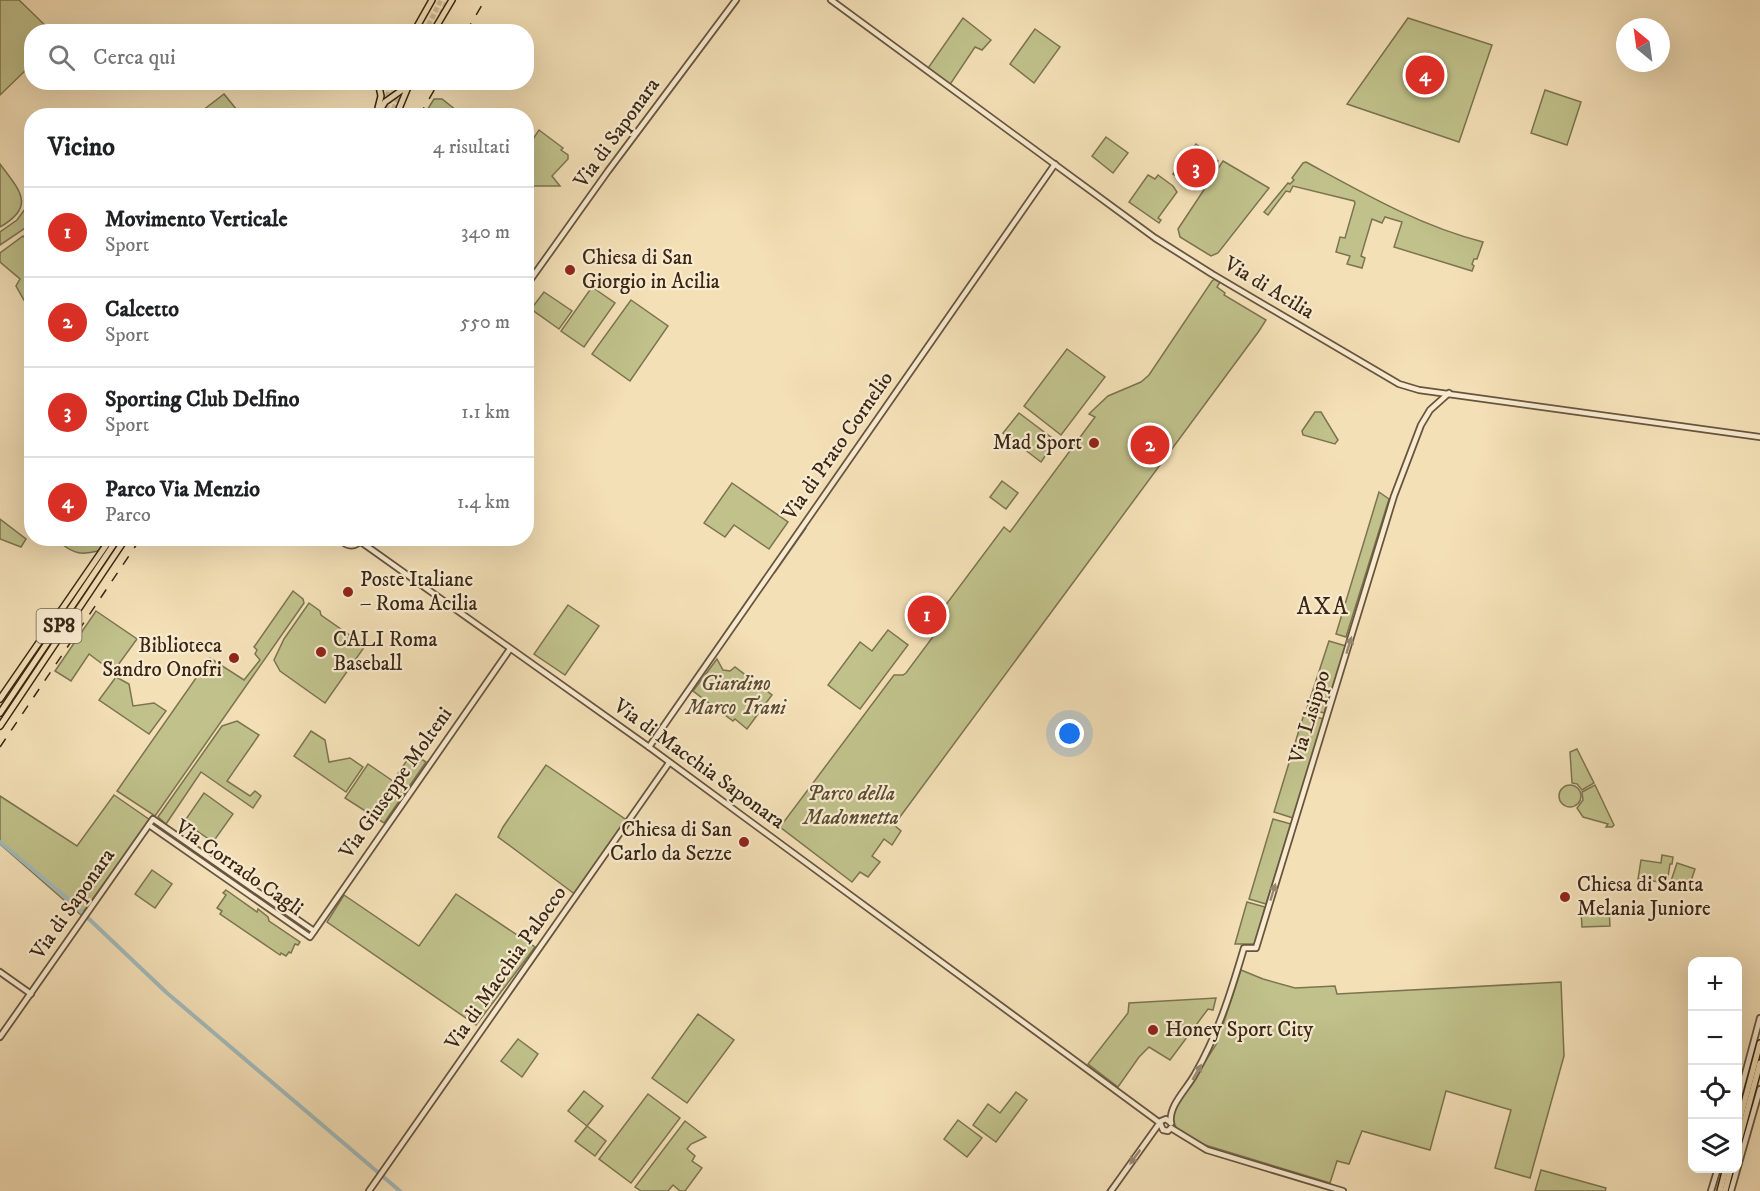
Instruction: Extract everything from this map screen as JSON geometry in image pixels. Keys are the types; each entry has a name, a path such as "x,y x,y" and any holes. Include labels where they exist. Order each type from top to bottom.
{"main road":[{"path":"419,24 432,0"},
{"path":"440,24 452,0"},
{"path":"378,108 381,96 380,90"},
{"path":"383,90 394,95"},
{"path":"380,108 384,102 401,90"},
{"path":"399,108 407,90"},
{"path":"0,699 105,546"},
{"name":"SP8","path":"0,713 113,546"},
{"path":"0,726 121,546"},
{"path":"1739,1119 1760,1043"},
{"path":"1742,1127 1760,1063"},
{"path":"1720,1191 1725,1173"},
{"path":"1725,1191 1730,1173"}],"street":[{"name":"Via di Saponara","path":"534,275 608,171 736,0"},
{"name":"Via di Acilia","path":"831,0 1166,245 1381,375 1411,388 1760,437"},
{"name":"Via di Prato Cornelio","path":"649,747 1055,164"},
{"name":"Via Lisippo","path":"1171,1126 1172,1110 1193,1079 1214,1039 1244,948 1256,948 1394,496 1416,434 1430,410 1449,393"},
{"path":"1390,491 1397,490"},
{"name":"Via di Macchia Saponara","path":"370,546 649,747 1160,1123 1163,1130 1168,1131 1171,1126"},
{"name":"Via Giuseppe Molteni","path":"310,937 510,649"},
{"path":"503,658 518,654"},
{"name":"Via di Macchia Palocco","path":"369,1191 669,763"},
{"name":"Via di Saponara","path":"0,1037 153,819"},
{"name":"Via Corrado Cagli","path":"153,819 314,931"},
{"name":"Via Corrado Cagli","path":"149,825 310,937"},
{"path":"0,972 31,994"},
{"path":"1742,1082 1760,1018"},
{"path":"1731,1191 1760,1089"},
{"path":"1111,1191 1160,1123 1166,1119 1171,1126 1193,1143 1209,1150 1343,1191"},
{"path":"1711,1191 1716,1173"}],"green space":[{"path":"0,0 19,0 44,24 24,24 24,72 0,95"},
{"path":"963,18 991,40 982,50 975,47 949,86 926,71"},
{"path":"1408,18 1492,45 1459,142 1347,104"},
{"path":"1035,29 1060,47 1034,83 1010,64"},
{"path":"1545,90 1581,102 1567,145 1531,133"},
{"path":"224,94 235,108 206,108"},
{"path":"434,99 442,99 453,108 428,108"},
{"path":"539,130 563,148 561,150 568,155 568,159 552,176 560,186 534,186 534,138"},
{"path":"1106,137 1128,153 1113,173 1092,156"},
{"path":"1196,144 1218,161 1195,190 1173,174"},
{"path":"1223,161 1269,188 1218,253 1211,256 1180,237 1178,229"},
{"path":"1306,162 1414,218 1483,242 1477,259 1474,259 1472,264 1474,266 1472,271 1394,247 1402,222 1385,217 1382,223 1372,219 1361,256 1365,258 1362,268 1347,264 1350,256 1336,252 1340,237 1345,238 1354,201 1293,186 1290,192 1286,191 1268,215 1264,212 1288,183 1294,180 1292,178"},
{"path":"0,164 18,190 21,205 18,212 0,227"},
{"path":"1148,175 1155,179 1158,175 1173,186 1177,192 1158,218 1161,220 1159,223 1129,202"},
{"path":"24,210 24,229 0,245 0,232 17,220"},
{"path":"24,237 24,300 16,286 20,279 0,262 0,253"},
{"name":"Parco della Madonnetta","path":"1215,279 1220,282 1217,287 1225,293 1224,295 1266,320 894,825 901,831 892,845 884,839 872,856 880,862 868,877 860,872 852,882 780,827 894,675 906,673 938,630 939,626 933,622 1004,527 1010,532 1095,417 1089,414 1108,396 1141,382 1149,375"},
{"path":"592,287 615,303 584,347 561,331"},
{"path":"544,292 572,311 559,329 534,311 534,305"},
{"path":"631,300 668,326 630,381 592,354"},
{"path":"1067,349 1105,377 1061,435 1024,406"},
{"path":"1315,412 1321,412 1338,440 1335,444 1303,435 1302,431"},
{"path":"1019,413 1056,441 1041,462 1003,433"},
{"path":"1002,481 1018,493 1006,509 990,497"},
{"path":"732,483 788,522 769,549 734,525 725,537 704,523"},
{"path":"1379,492 1389,499 1346,637 1336,634"},
{"path":"0,519 24,537 24,542 21,547 0,539"},
{"path":"65,546 101,546 98,551 87,553 70,550"},
{"path":"293,591 303,599 304,603 155,816 117,791 210,658 244,680 260,660 255,654 257,650 254,647"},
{"path":"309,603 320,611 321,615 365,646 325,703 280,671 274,660 284,639"},
{"path":"568,605 599,626 565,675 534,654"},
{"path":"96,611 137,639 113,672 89,654 71,681 55,671"},
{"path":"888,630 908,645 860,709 828,685 860,642 872,651"},
{"path":"1329,641 1346,646 1324,713 1307,708"},
{"name":"Giardino Marco Trani","path":"717,659 723,670 730,671 735,667 772,695 747,729 693,691"},
{"path":"116,677 129,684 133,706 154,703 166,711 149,734 99,700"},
{"path":"1304,714 1324,719 1293,818 1274,812"},
{"path":"237,721 259,735 227,781 250,796 255,791 261,796 253,808 201,772 166,824 158,817 222,726"},
{"path":"311,731 325,740 329,762 350,758 363,767 346,792 294,756"},
{"path":"1577,749 1594,783 1582,790 1577,784 1572,783 1570,752"},
{"path":"412,753 426,762 384,823 345,798 368,764 393,781"},
{"path":"546,765 628,821 576,895 498,837"},
{"path":"1566,785 1574,785 1581,792 1581,800 1574,807 1566,807 1559,800 1559,792"},
{"path":"1595,785 1614,825 1612,827 1606,827 1608,824 1583,817 1577,808 1583,800 1582,792"},
{"path":"204,793 233,814 213,842 184,822"},
{"path":"114,795 150,820 81,915 0,844 0,796 77,846"},
{"path":"1273,819 1291,824 1266,904 1249,899"},
{"path":"1662,855 1673,857 1667,883 1638,879 1641,860 1661,863"},
{"path":"1677,863 1695,869 1689,887 1671,881"},
{"path":"152,870 172,884 155,908 135,894"},
{"path":"226,890 257,912 258,909 268,917 269,921 300,942 298,945 295,944 291,953 289,952 286,956 281,953 280,955 220,914 222,911 217,908 226,895 223,893"},
{"path":"456,894 535,947 476,1025 327,922 344,895 419,946"},
{"path":"1247,902 1265,907 1255,944 1235,944"},
{"path":"1609,909 1610,926 1582,927 1581,911"},
{"path":"1241,970 1295,988 1335,986 1337,994 1561,982 1564,1056 1530,1178 1495,1168 1511,1110 1446,1091 1430,1150 1362,1131 1349,1164 1337,1161 1330,1183 1205,1145 1177,1130 1172,1117 1173,1112 1217,1043"},
{"name":"Honey Sport City","path":"1216,998 1213,1010 1208,1009 1170,1060 1149,1047 1118,1087 1088,1064 1128,1013 1129,1003"},
{"path":"698,1014 734,1040 687,1103 652,1078"},
{"path":"518,1039 538,1054 522,1077 501,1061"},
{"path":"584,1091 603,1106 587,1126 568,1111"},
{"path":"1016,1092 1027,1100 996,1142 973,1125 988,1104 1000,1113"},
{"path":"648,1094 680,1118 631,1183 599,1159"},
{"path":"958,1120 982,1138 967,1157 944,1139"},
{"path":"685,1121 706,1137 691,1144 687,1149 695,1156 692,1161 702,1168 685,1191 680,1191 673,1185 668,1191 641,1191 635,1187"},
{"path":"587,1126 606,1141 595,1156 575,1141"},
{"path":"1541,1170 1606,1188 1605,1191 1535,1191"}],"waterway":[{"path":"775,572 806,528"},
{"path":"0,842 69,900 167,993 400,1191"},
{"path":"1107,1191 1123,1170"}],"tunnel":[{"path":"429,24 441,0"},
{"path":"441,14 448,0"},
{"path":"385,104 389,90"},
{"path":"386,108 395,90"},
{"path":"394,108 402,90"}],"railway":[{"path":"471,24 485,0"},
{"path":"424,108 434,90"},
{"path":"0,747 136,546"}],"place":[{"name":"Parco Via Menzio","path":"1425,75"},
{"name":"Sporting Club Delfino","path":"1196,168"},
{"name":"Chiesa di San Giorgio in Acilia","path":"570,270"},
{"name":"Mad Sport","path":"1094,443"},
{"name":"Calcetto","path":"1150,445"},
{"name":"Poste Italiane – Roma Acilia","path":"348,592"},
{"name":"Movimento Verticale","path":"927,615"},
{"name":"CALI Roma Baseball","path":"321,652"},
{"name":"Biblioteca Sandro Onofri","path":"234,658"},
{"name":"Chiesa di San Carlo da Sezze","path":"744,842"},
{"name":"Chiesa di Santa Melania Juniore","path":"1565,897"},
{"name":"Honey Sport City","path":"1153,1030"}],"district":[{"name":"AXA","path":"1323,607"}]}
